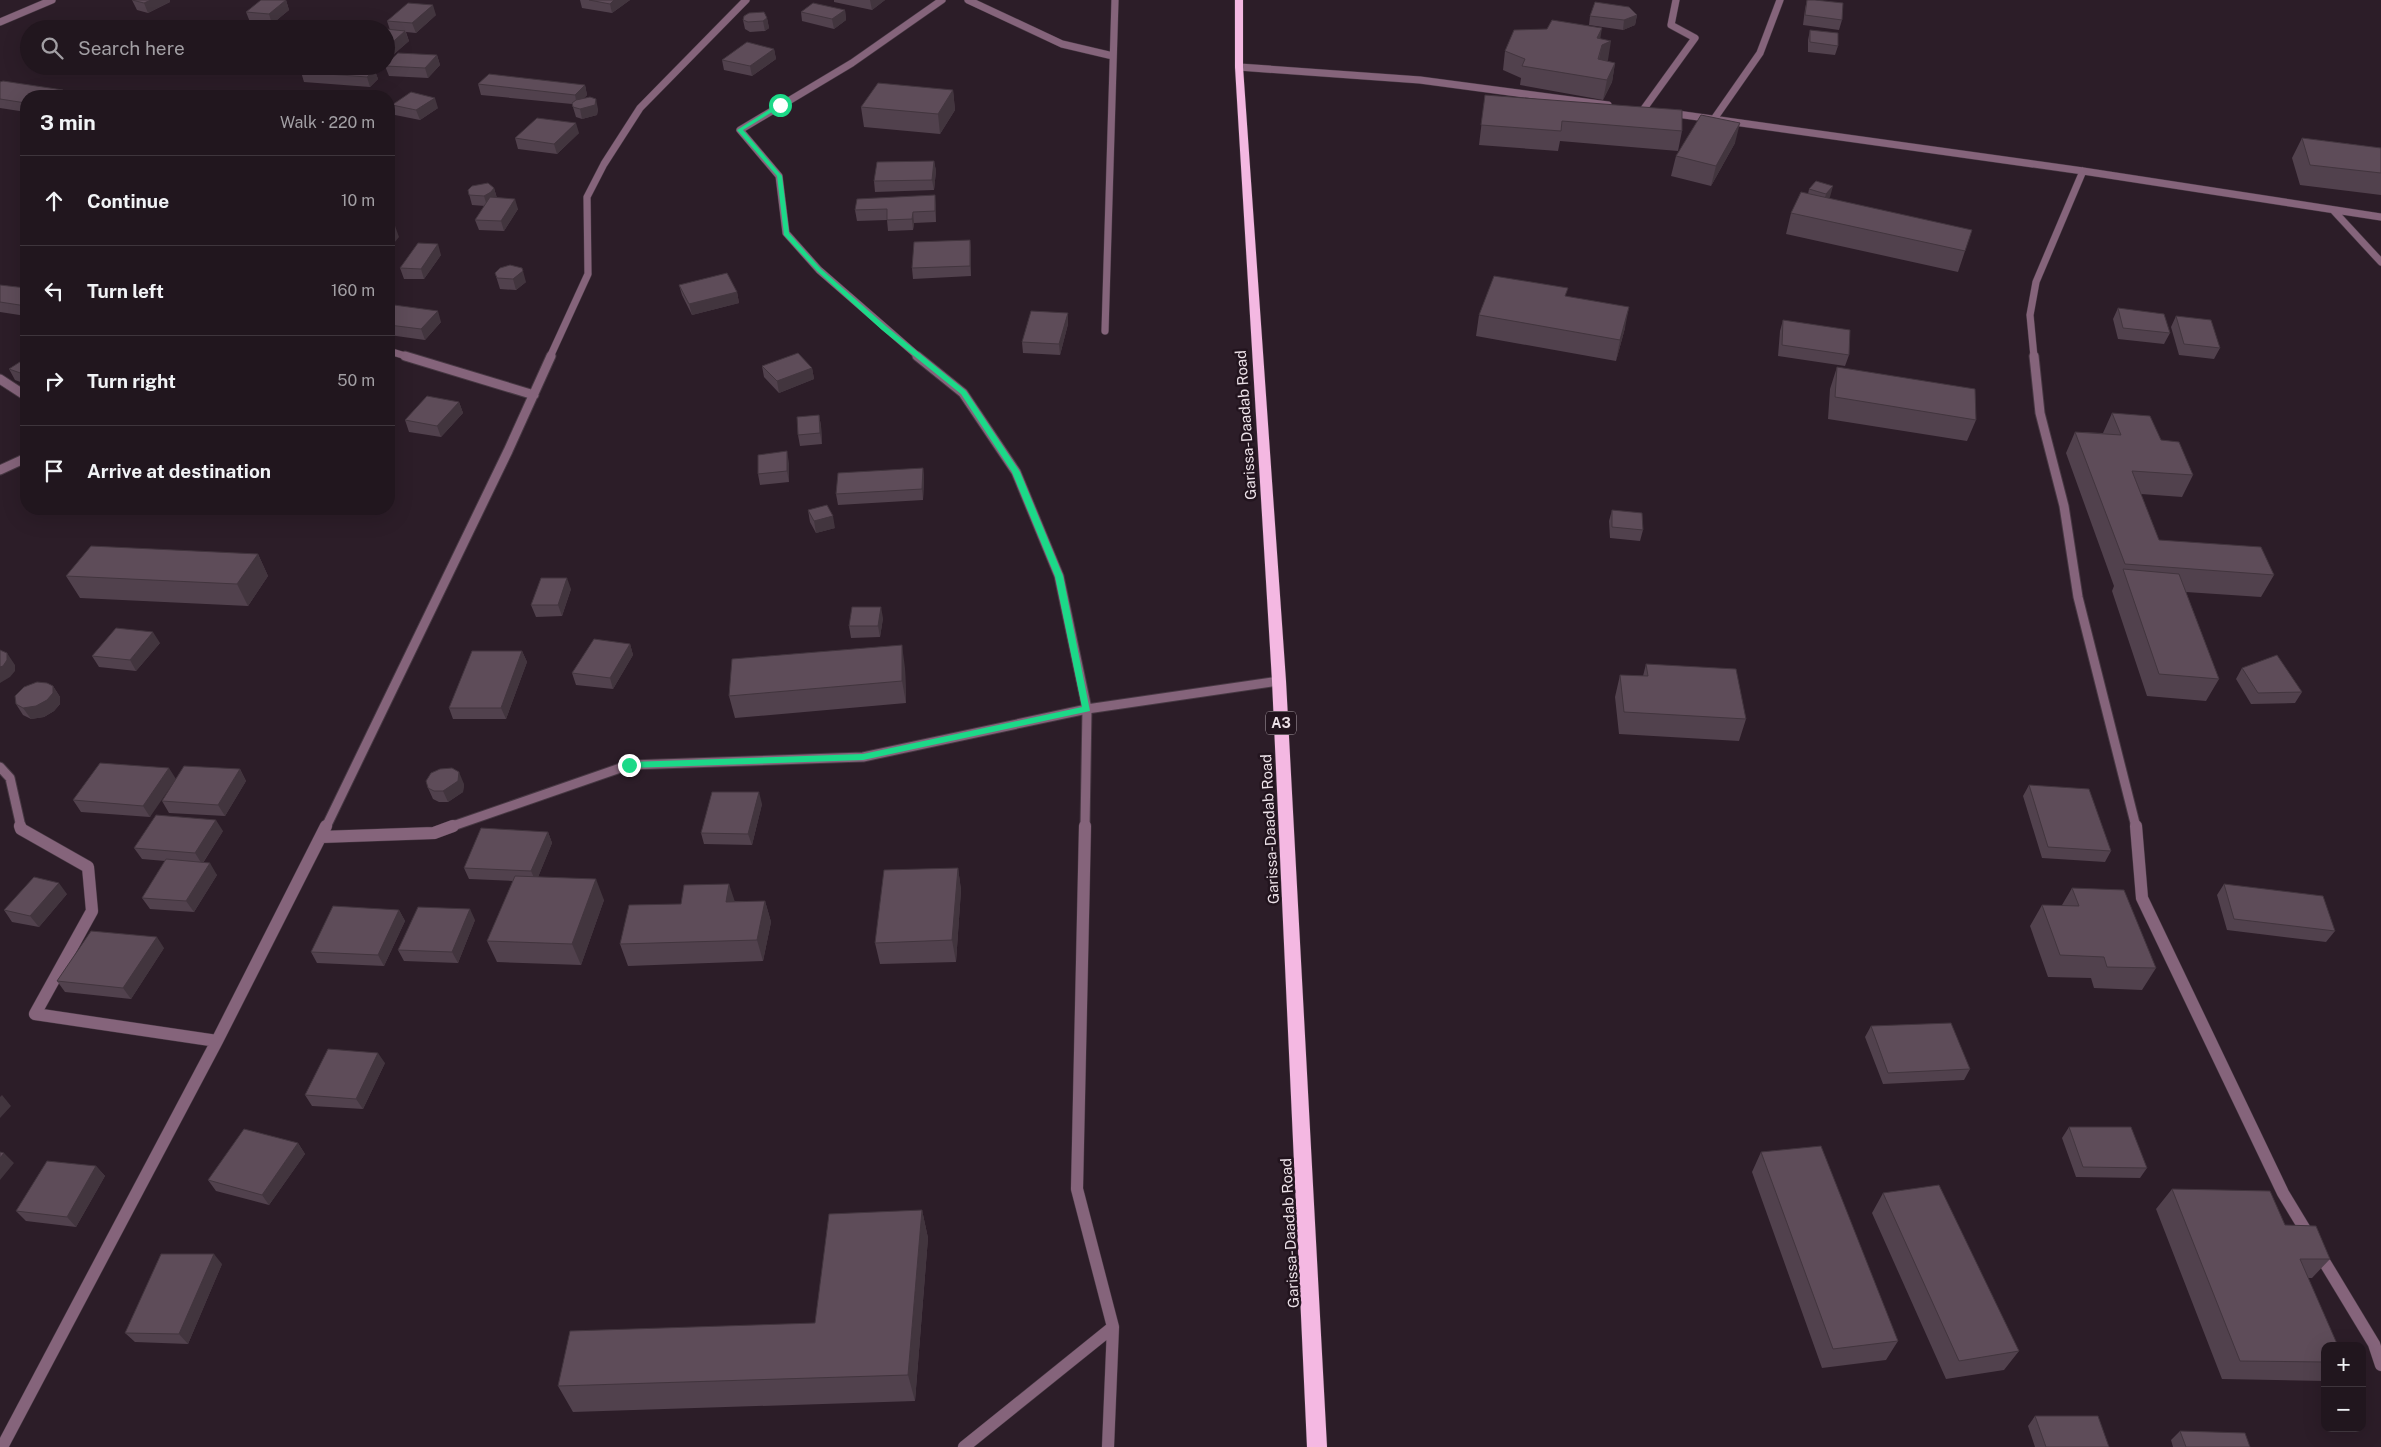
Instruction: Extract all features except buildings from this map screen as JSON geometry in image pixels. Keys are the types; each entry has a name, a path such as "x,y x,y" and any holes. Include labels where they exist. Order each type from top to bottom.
{"highway":[{"name":"Garissa-Daadab Road","path":"1239,0 1239,67 1279,681 1317,1447"}],"street":[{"path":"0,22 52,0"},
{"path":"2,1447 217,1041 321,837 534,395 588,274 588,197 604,164 640,108 672,73 746,0"},
{"path":"927,0 940,2"},
{"path":"968,0 1062,44 1114,56"},
{"path":"1105,331 1115,0"},
{"path":"1643,110 1695,38 1672,25 1676,0"},
{"path":"1714,119 1760,53 1780,0"},
{"path":"940,2 852,63 740,130 780,176 786,233 826,277 884,329 963,393 1016,472 1059,576 1087,709 1077,1189 1113,1327 1108,1447"},
{"path":"1239,67 1420,80 1614,106"},
{"path":"1633,108 1652,111"},
{"path":"1661,112 2083,171 2381,217"},
{"path":"2083,171 2036,282 2030,315 2040,413 2064,506 2078,597 2136,825 2142,898 2283,1193 2374,1344 2381,1365"},
{"path":"2334,210 2381,262"},
{"path":"395,353 534,395"},
{"path":"0,379 20,392"},
{"path":"0,470 20,461"},
{"path":"321,837 434,833 629,765 863,757 1087,709 1279,681"},
{"path":"0,767 10,778 21,829 88,867 92,911 35,1014 217,1041"},
{"path":"964,1447 1113,1327"}],"route":[{"path":"629,765 863,757 1087,709 1059,576 1016,472 963,393 884,329 819,270 786,233 780,176 740,130 780,105"}]}
